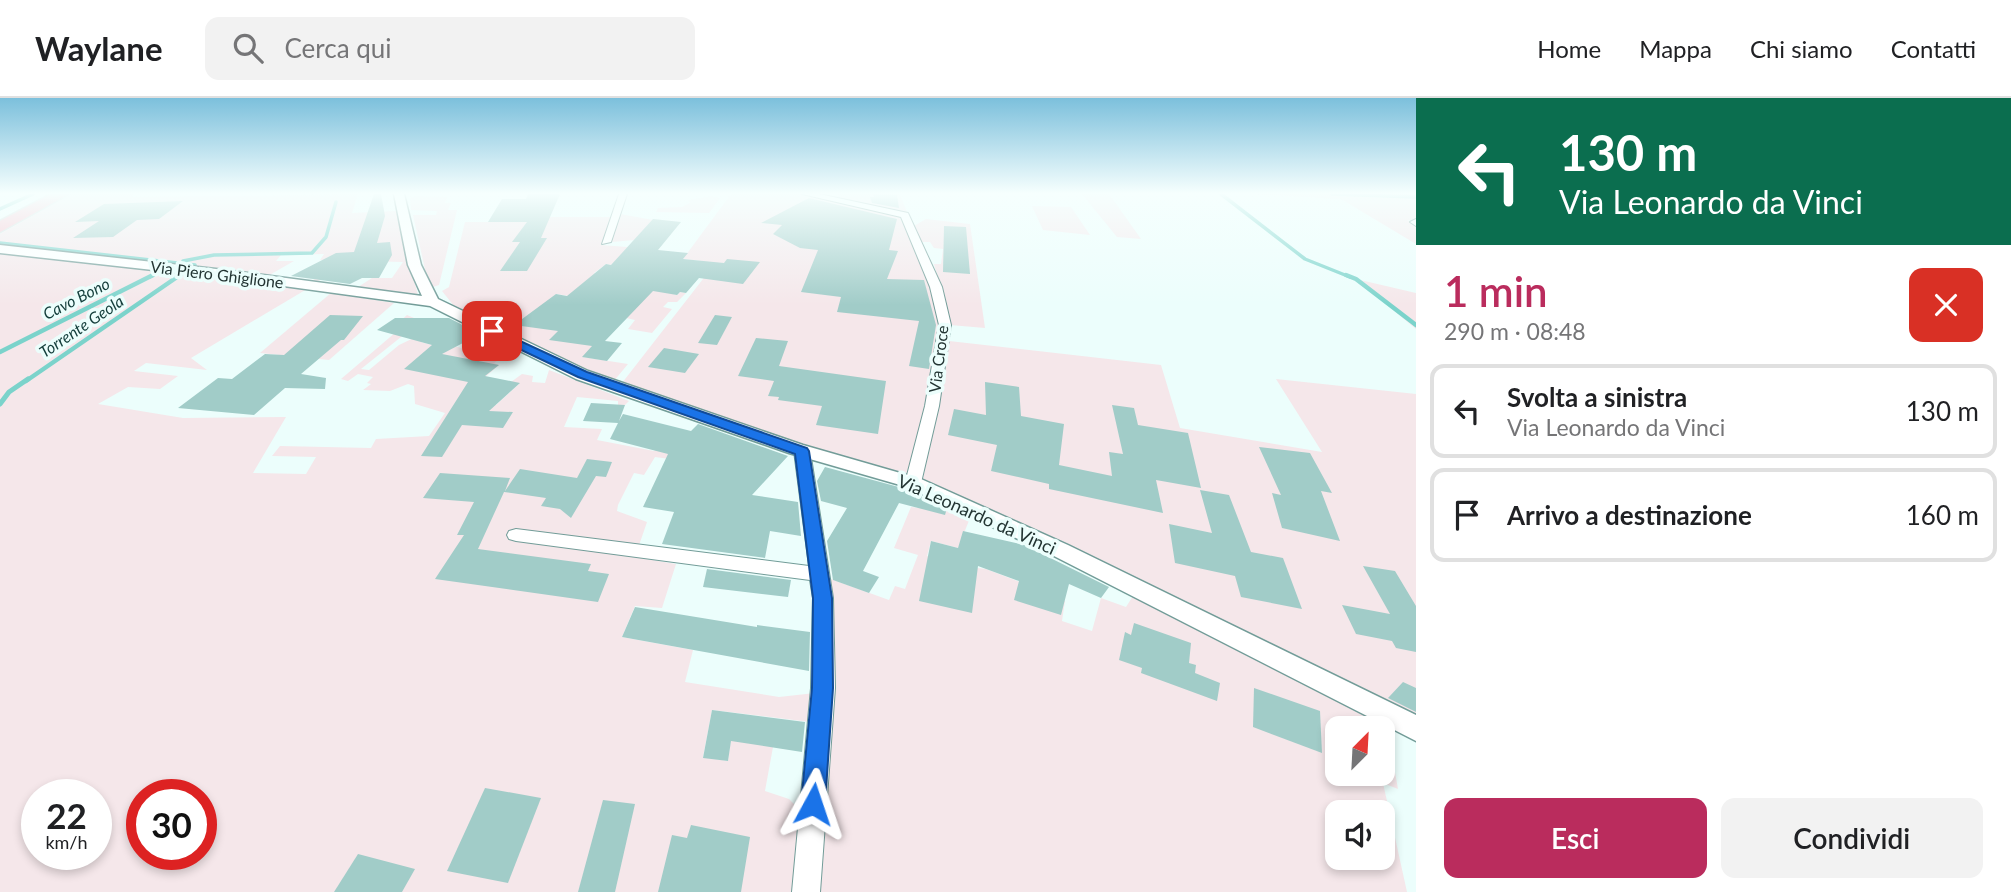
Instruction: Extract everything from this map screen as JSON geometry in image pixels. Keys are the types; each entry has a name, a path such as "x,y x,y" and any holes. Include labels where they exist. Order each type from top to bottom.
{"street":[{"path":"408,231 417,275 422,289 433,302"},
{"path":"606,242 610,231"},
{"name":"Via Croce","path":"912,231 936,287 945,325 932,406 914,483"},
{"name":"Via Piero Ghiglione","path":"0,249 225,274 433,302"},
{"name":"Via Leonardo da Vinci","path":"433,302 582,375 802,451 914,483 1060,550 1416,729"},
{"path":"802,451 822,598 822,688 806,892"},
{"path":"516,535 819,574"}],"shaded area":[{"path":"5,231 401,231 418,295 407,297 355,289 372,278 392,278 403,262 361,261 316,282 309,282 331,271 342,260 320,260 324,254 281,255 276,261 294,261 266,277 0,248 0,234"},
{"path":"417,231 452,231 439,285 433,287 428,283"},
{"path":"463,231 606,231 601,245 653,249 642,262 625,259 619,266 606,264 594,273 616,277 622,290 619,296 604,293 598,301 557,294 551,298 575,303 567,310 613,315 594,334 602,336 583,357 628,364 613,382 564,362 454,306 442,291 449,287"},
{"path":"615,231 642,231 634,240 612,242"},
{"path":"704,231 907,231 935,286 944,325 912,477 806,447 622,383 710,270 702,261 683,259"},
{"path":"916,231 971,231 985,328 950,325 934,264 941,264 943,249 934,248 930,242 920,242"},
{"path":"1053,231 1087,231 1090,235"},
{"path":"1112,231 1135,231 1141,239 1117,237"},
{"path":"1394,231 1416,231 1416,244"},
{"path":"0,253 218,276 307,289 191,358 207,370 146,363 134,371 178,376 160,389 128,387 98,404 183,418 286,417 253,473 306,474 316,457 272,456 280,446 371,448 376,439 429,436 445,413 415,404 414,386 408,384 390,391 363,390 371,384 367,383 373,377 358,374 348,381 341,379 396,332 398,323 407,315 428,324 406,333 361,369 369,370 399,345 420,335 421,342 432,345 440,341 467,350 486,338 512,351 494,363 499,365 482,380 471,399 496,405 519,384 511,382 522,374 533,376 532,382 545,383 549,370 629,401 625,405 618,405 618,401 577,397 564,427 602,429 597,440 654,451 664,440 706,464 655,457 644,475 634,473 618,505 617,511 647,522 635,557 676,564 662,608 635,606 622,637 693,650 685,682 779,697 815,693 810,722 712,710 703,757 728,761 731,739 773,747 765,791 789,799 799,809 802,847 798,892 0,892"},
{"path":"655,267 677,270 668,278 661,277 651,288 677,295 680,292 686,293 677,302 668,302 663,307 672,309 652,333 628,329 635,320 613,315"},
{"path":"1356,279 1416,293 1416,329"},
{"path":"331,293 394,303 329,360 260,353"},
{"path":"949,341 1161,365 1180,428 1322,452 1276,379 1416,394 1416,719 1063,542 923,479"},
{"path":"923,497 970,518 958,548 931,541 927,556 986,569 1028,585 1029,590 1065,601 1062,621 1092,631 1101,598 1126,607 1133,596 1374,716 1325,716 1325,786 1384,786 1387,800 1325,800 1325,870 1395,870 1395,838 1407,892 819,892 824,845 828,578 889,600 895,586 905,589 918,555 894,548 911,507 919,508"}],"building":[{"path":"84,231 121,231 113,237 73,238"},
{"path":"361,231 381,231 377,243 390,242 392,255 379,278 362,278 350,284 291,276 336,253 354,252"},
{"path":"520,231 544,231 541,238 547,238 527,271 500,271 520,242 512,242"},
{"path":"642,231 674,231 658,250 688,253 683,259 724,263 727,259 760,262 743,284 699,278 686,293 680,292 677,295 653,291 605,341 622,343 607,361 582,357 592,346 549,340 558,331 514,325 556,294 567,296 606,264 611,265"},
{"path":"776,231 894,231 889,250 898,251 887,279 924,280 936,325 929,369 909,366 919,321 837,312 841,297 801,292 818,250 800,248 773,234"},
{"path":"944,231 966,231 970,274 943,272"},
{"path":"330,315 363,316 344,340 301,374 326,378 325,389 285,388 254,415 178,408 218,378 232,379 265,354 284,355"},
{"path":"715,315 732,317 717,345 698,343"},
{"path":"395,318 449,318 480,334 442,354 499,365 485,376 520,383 489,411 513,412 503,428 462,425 442,457 421,456 468,382 404,369 432,345 377,330"},
{"path":"756,338 788,341 779,366 886,381 878,434 816,425 822,406 778,400 779,397 768,396 774,381 738,376"},
{"path":"664,348 699,354 685,373 648,367"},
{"path":"985,382 1019,387 1021,416 1064,424 1059,465 1112,476 1109,452 1123,454 1112,405 1134,408 1138,425 1188,433 1201,488 1156,480 1163,513 1049,489 1049,484 991,471 997,445 948,435 954,409 986,415"},
{"path":"591,403 625,405 619,421 623,414 691,431 698,424 788,456 752,495 798,502 801,536 770,531 765,558 662,544 674,512 643,507 668,454 610,439 618,423 583,421"},
{"path":"1259,447 1310,453 1332,493 1321,491 1340,541 1282,528 1272,493 1281,495"},
{"path":"587,459 612,462 606,477 596,476 571,518 560,509 541,506 546,498 504,492 478,549 591,564 588,571 609,574 598,602 435,579 464,535 457,535 474,502 423,498 440,473 510,478 505,491 520,469 577,478"},
{"path":"825,467 906,489 947,508 945,515 899,503 863,571 879,577 869,593 833,580 827,541 847,508 821,501 817,481"},
{"path":"1200,490 1229,495 1251,552 1283,558 1302,609 1241,597 1235,576 1175,563 1169,524 1212,533"},
{"path":"963,531 1024,545 1109,587 1101,598 1069,584 1061,615 1014,600 1019,581 978,566 972,613 919,601 931,541 958,548"},
{"path":"1363,566 1395,571 1416,606 1416,652 1396,648 1392,641 1356,634 1342,605 1390,614"},
{"path":"707,569 791,580 788,597 703,587"},
{"path":"635,607 757,627 810,632 809,671 622,637"},
{"path":"1134,623 1191,643 1189,663 1196,665 1195,673 1220,683 1217,701 1141,673 1142,668 1119,660 1125,632 1131,635"},
{"path":"1403,682 1416,688 1416,712 1388,698"},
{"path":"1254,688 1320,711 1322,753 1253,727"},
{"path":"712,710 805,722 802,752 731,741 728,761 703,758"},
{"path":"485,788 541,798 508,883 447,871"},
{"path":"603,800 635,804 615,892 578,892"},
{"path":"691,825 750,837 741,892 658,892 672,835 687,838"},
{"path":"358,854 415,869 402,892 334,892"}],"waterway":[{"name":"Cavo Bono","path":"183,261 214,255 312,253 328,231"},
{"path":"1269,231 1305,259 1350,277"},
{"name":"Torrente Geola","path":"0,243 195,265"},
{"name":"Cavo Bono","path":"150,277 165,269"},
{"name":"Torrente Geola","path":"178,277 182,274"},
{"name":"Cavo Bono","path":"0,352 153,275"},
{"name":"Torrente Geola","path":"26,381 180,275"},
{"path":"1346,275 1356,279 1416,325"},
{"name":"Torrente Geola","path":"0,404 9,392 28,379"}],"route":[{"path":"492,331 582,375 802,451 822,598 822,688 813,804"}]}
